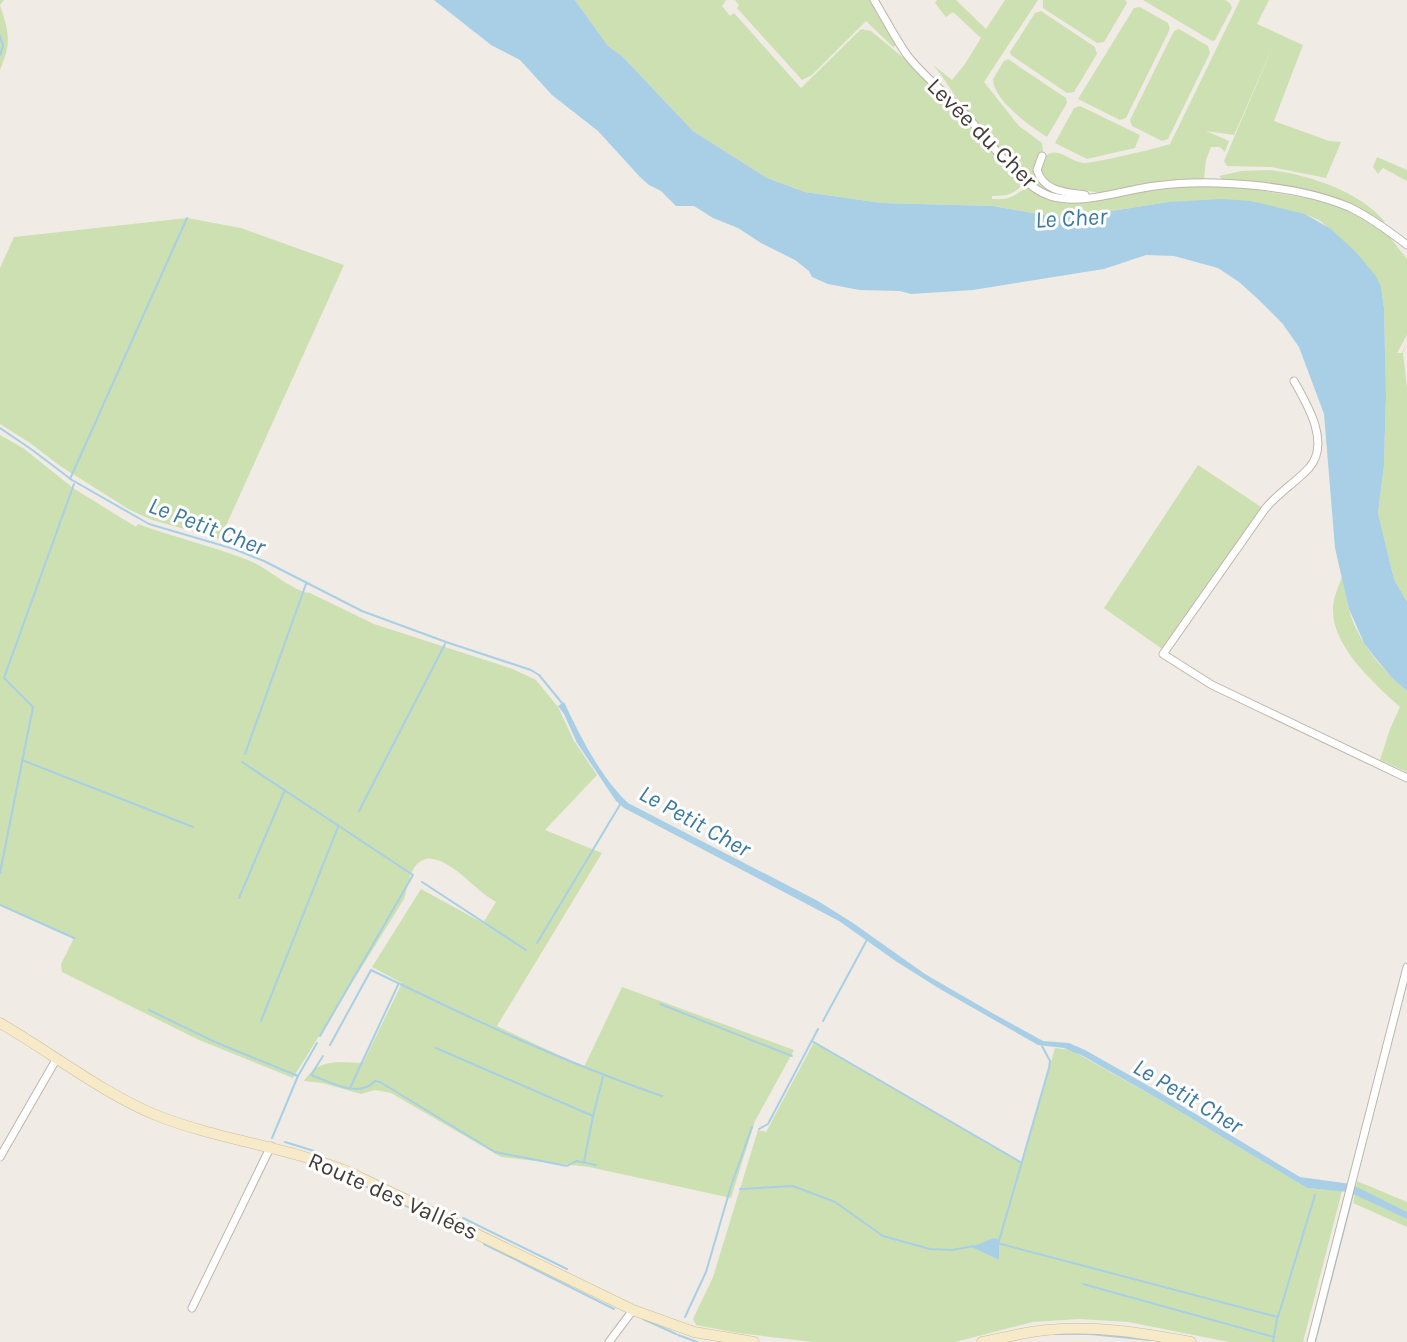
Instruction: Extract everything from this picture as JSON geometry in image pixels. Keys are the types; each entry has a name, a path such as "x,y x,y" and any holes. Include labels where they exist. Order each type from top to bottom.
{"main road":[{"name":"Route des Vallées","path":"0,1023 118,1096 160,1116 209,1132 322,1161 634,1310 694,1332 754,1342"},
{"path":"982,1342 1033,1332 1080,1329 1127,1331 1191,1342"}],"street":[{"name":"Levée du Cher","path":"874,0 898,42 922,72 963,111 1026,182 1053,193"},
{"path":"1042,156 1037,166 1038,174 1053,193 1093,196 1212,181 1246,185 1305,195 1348,207 1377,223 1407,245"},
{"path":"1294,381 1317,433 1314,461 1265,509 1163,654 1212,685 1407,778"},
{"path":"1311,1342 1407,967"},
{"path":"0,1157 57,1058"},
{"path":"192,1308 271,1146"},
{"path":"609,1342 634,1310"}],"green space":[{"path":"575,0 726,0 722,6 730,16 734,13 801,88 861,29 871,31 911,64 944,101 973,125 1019,180 1021,186 1015,191 992,196 992,199 1008,198 1028,187 1047,197 1130,193 1200,185 1247,188 1318,200 1347,210 1388,235 1407,259 1407,335 1397,353 1402,353 1407,340 1403,353 1407,388 1407,602 1394,579 1378,513 1384,465 1386,395 1381,286 1357,253 1319,220 1305,214 1168,202 1074,217 1049,216 993,206 882,203 805,192 767,178 693,131 622,56 608,46"},
{"path":"735,0 870,0 898,45 893,47 866,21 812,75 802,80 737,8 739,5"},
{"path":"937,0 956,0 986,29 1005,0 1038,0 984,82 1019,126 1042,143 1043,150 1034,169 1039,182 1048,191 1027,178 1002,154 968,114 933,65 952,80 981,38 953,12 946,17 935,3"},
{"path":"1043,0 1125,0 1127,3 1104,42 1097,43 1043,8"},
{"path":"1143,0 1225,0 1232,8 1212,41"},
{"path":"1240,0 1269,0 1257,24 1303,45 1274,121 1329,141 1341,142 1326,178 1271,167 1227,166 1224,161 1274,44 1234,135 1206,131 1229,141 1225,152 1220,147 1211,147 1206,160 1204,179 1146,184 1101,193 1050,185 1039,171 1043,158 1048,154 1058,153 1078,162 1089,163 1170,144"},
{"path":"0,5 8,38 0,70"},
{"path":"1140,7 1168,23 1170,29 1126,118 1120,120 1078,99 1134,8"},
{"path":"1041,11 1095,47 1097,54 1074,92 1067,93 1011,55 1010,52 1035,13"},
{"path":"1179,29 1208,46 1210,53 1168,139 1162,141 1132,126 1130,120 1174,31"},
{"path":"1008,59 1066,98 1067,103 1047,137 1014,112 995,87 993,79"},
{"path":"1080,106 1140,135 1135,148 1087,159 1055,143 1074,108"},
{"path":"1377,157 1407,170 1407,181 1383,168 1378,174 1373,167"},
{"path":"1269,170 1316,180 1348,193 1375,211 1385,222 1346,203 1223,180 1219,176 1241,171"},
{"path":"187,218 241,228 344,265 220,539 152,520 130,510 0,424 0,268 14,237"},
{"path":"0,435 23,448 73,488 136,527 138,524 248,560 295,588 374,624 513,669 536,680 558,707 574,741 597,775 545,830 602,853 497,1026 584,1067 622,987 794,1050 755,1121 731,1198 589,1167 501,1157 391,1093 375,1090 361,1094 304,1081 310,1073 323,1065 338,1062 363,1063 402,983 372,967 421,889 483,923 496,902 438,860 421,861 414,868 404,899 293,1078 199,1040 62,972 61,964 74,938 0,905"},
{"path":"1198,465 1264,509 1162,649 1104,608"},
{"path":"1342,576 1349,609 1364,643 1407,691 1407,772 1380,760 1400,707 1356,663 1339,636 1334,622 1333,604"},
{"path":"814,1042 1021,1163 1055,1048 1071,1050 1307,1188 1342,1191 1303,1342 1229,1342 1128,1322 1079,1319 1033,1322 955,1342 813,1342 696,1325 693,1319 713,1277 758,1130 766,1132"},
{"path":"1357,1181 1407,1202 1407,1212 1356,1188"},
{"path":"1355,1194 1407,1219 1407,1227 1353,1203"}],"water":[{"name":"Le Cher","path":"434,0 575,0 608,46 622,56 693,131 767,178 805,192 882,203 993,206 1049,216 1074,217 1168,202 1222,199 1251,201 1305,214 1331,229 1357,253 1381,286 1386,395 1384,465 1378,513 1394,579 1407,602 1407,691 1392,678 1364,643 1349,609 1335,548 1324,414 1299,347 1282,323 1239,282 1218,268 1174,256 1146,255 1104,269 973,290 911,294 900,291 859,290 828,284 812,277 809,271 795,260 738,228 713,218 694,206 676,206 661,191 640,177 598,131 552,95 520,60 491,45"},
{"path":"564,702 600,769 628,803 818,901 925,974 1043,1041 1069,1043 1085,1050 1300,1177 1351,1184 1407,1212 1407,1219 1349,1192 1307,1188 1083,1056 1064,1048 1038,1045 940,989 839,921 624,808 616,801 577,743 558,706"},
{"path":"994,1238 999,1239 999,1259 972,1247"}],"waterway":[{"path":"0,36 3,46 0,55"},
{"path":"70,479 187,218"},
{"name":"Le Petit Cher","path":"0,428 72,480 149,524 234,549 264,561 362,611 531,670 539,675 562,703"},
{"path":"0,873 33,707 4,678 74,484"},
{"path":"245,754 306,584"},
{"path":"359,811 445,644"},
{"path":"22,760 193,827"},
{"path":"242,762 413,875 320,1036"},
{"path":"239,898 285,790"},
{"path":"537,943 621,803"},
{"path":"261,1021 338,827"},
{"path":"422,882 526,950"},
{"path":"0,905 74,938"},
{"path":"823,1021 868,938"},
{"path":"371,970 551,1053 662,1096"},
{"path":"330,1045 371,970"},
{"path":"350,1088 398,985"},
{"path":"660,1004 792,1056"},
{"path":"149,1010 215,1042 298,1076"},
{"path":"759,1129 768,1124 818,1029"},
{"path":"812,1041 1022,1163"},
{"path":"272,1138 298,1076 317,1043"},
{"path":"999,1241 1049,1068 1050,1061 1042,1046"},
{"path":"436,1048 593,1116 603,1077"},
{"path":"323,1056 311,1075 353,1089 361,1089 375,1081 380,1082 495,1152 567,1166 576,1161 596,1165"},
{"path":"584,1162 593,1116"},
{"path":"685,1317 706,1272 731,1186 752,1127"},
{"path":"285,1142 314,1151"},
{"path":"335,1172 376,1191"},
{"path":"740,1189 793,1186 835,1202 883,1236 930,1249 952,1250 974,1246"},
{"path":"1315,1342 1353,1194"},
{"path":"997,1243 1278,1317 1315,1195"},
{"path":"394,1200 471,1238"},
{"path":"463,1218 567,1269"},
{"path":"484,1244 614,1309"},
{"path":"1083,1284 1274,1337"},
{"path":"643,1319 676,1334"},
{"path":"1273,1342 1277,1319"},
{"path":"1053,1334 1090,1334 1150,1340"},
{"path":"678,1335 697,1342"},
{"path":"1157,1341 1161,1342"}]}
